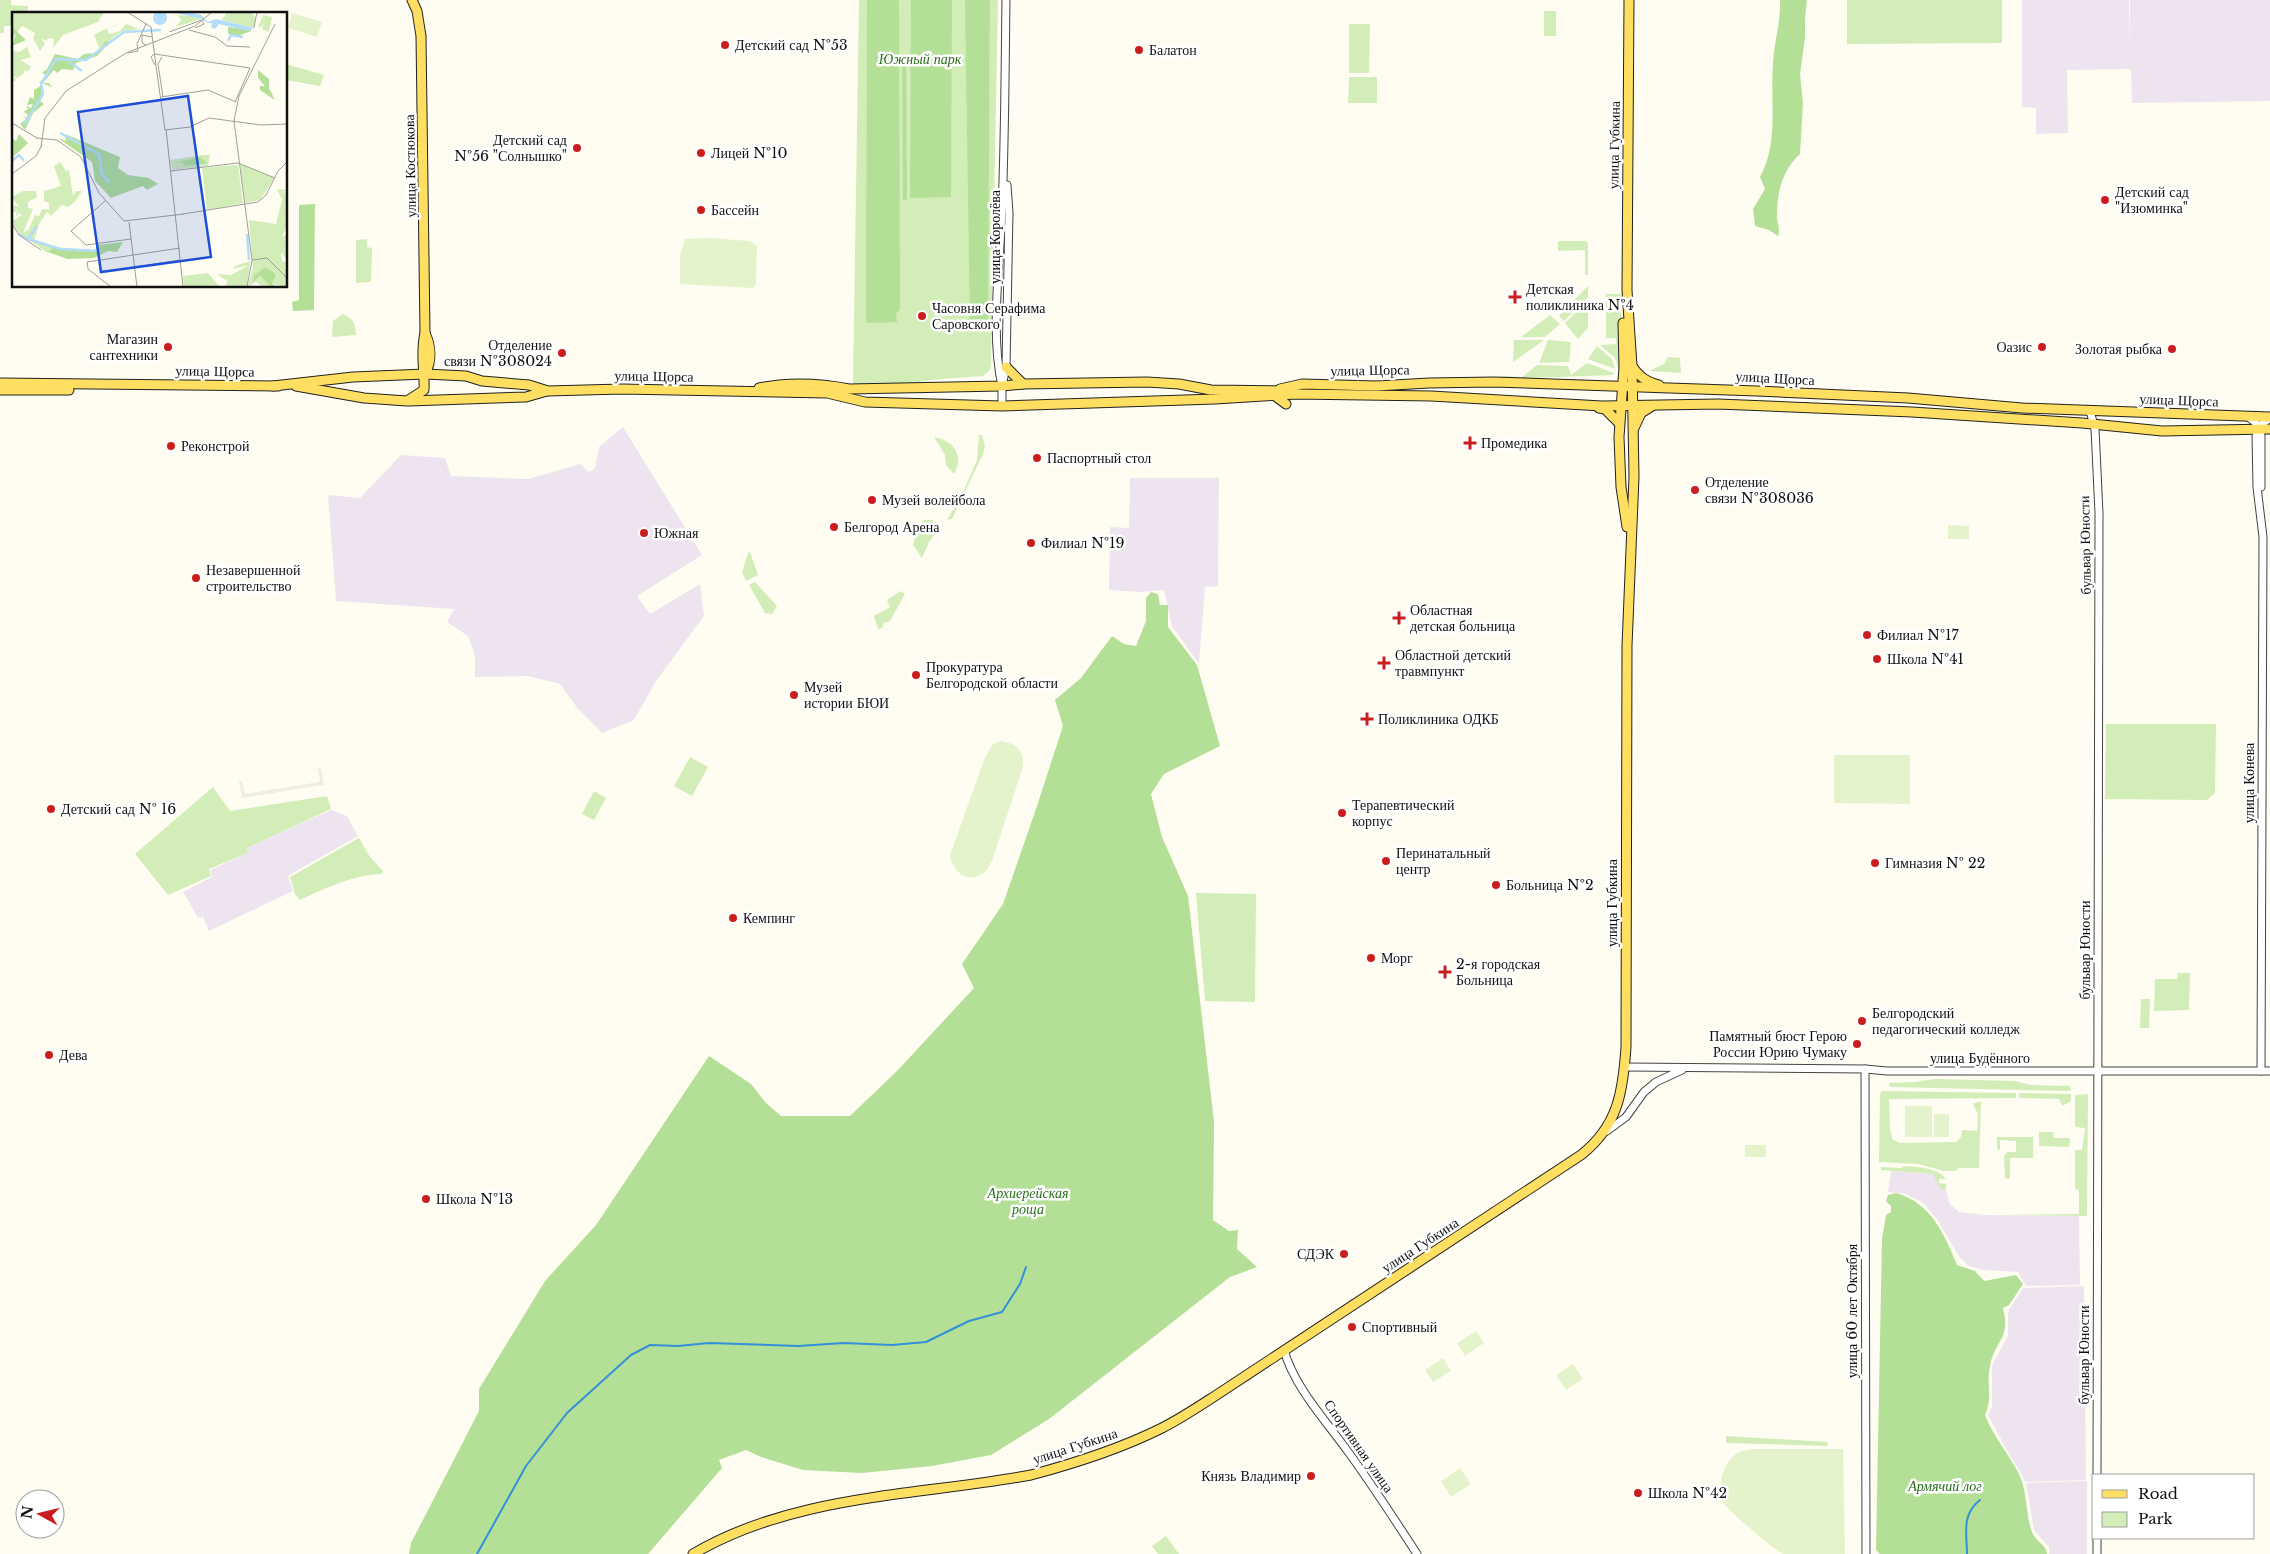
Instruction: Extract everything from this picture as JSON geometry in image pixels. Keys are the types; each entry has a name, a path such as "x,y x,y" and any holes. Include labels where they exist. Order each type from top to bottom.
{"main road":[{"name":"улица Костюкова","path":"408,401 424,390 425,374 422,358 425,333 421,36 417,12 412,0"},
{"name":"улица Губкина","path":"1629,0 1627,290 1632,366 1620,406 1620,423 1621,487 1630,547"},
{"name":"улица Губкина","path":"693,1554 757,1524 807,1509 1004,1480 1077,1462 1128,1444 1164,1427 1215,1396 1581,1156 1606,1131 1620,1095 1625,1067 1626,646 1634,477 1634,431 1624,367 1623,309 1627,290"},
{"path":"1632,366 1637,375 1644,380 1672,389"},
{"path":"1006,367 1023,384"},
{"name":"улица Щорса","path":"273,386 353,376 425,374 466,376 482,382 529,385 548,391"},
{"name":"улица Щорса","path":"742,391 780,384 826,384 849,388 1147,382 1178,384 1211,390 1296,394 1431,396 1620,406 1718,404 1774,406 2094,424 2162,431 2256,432 2270,430"},
{"name":"улица Щорса","path":"0,383 303,387 364,398 408,401 526,397 548,391 584,388 742,391 827,393 865,402 1002,406 1278,393 1302,384 1376,386 1449,382 1908,398 2022,408 2270,418"},
{"path":"0,390 74,390 104,384"},
{"path":"1278,393 1286,404"},
{"path":"1591,405 1605,410 1620,423"},
{"path":"1634,431 1640,413 1653,406"}],"street":[{"name":"улица Королёва","path":"1002,386 998,367 997,327 1004,142 1006,0"},
{"name":"улица Королёва","path":"1002,386 1006,367 1008,213 1004,142"},
{"path":"1002,386 1002,406"},
{"name":"бульвар Юности","path":"2090,411 2094,424 2099,513 2097,1474"},
{"path":"2094,424 2108,412"},
{"path":"2247,416 2256,432 2270,418"},
{"name":"улица Конева","path":"2256,432 2262,486 2259,494 2262,538 2261,1071"},
{"name":"улица Будённого","path":"1625,1067 1864,1068 1887,1071 2270,1071"},
{"name":"улица Будённого","path":"1606,1131 1626,1117 1644,1092 1656,1082 1669,1074 1690,1068"},
{"name":"улица 60 лет Октября","path":"1864,1068 1866,1554"},
{"name":"Спортивная улица","path":"1284,1350 1299,1384 1365,1476 1417,1554"},
{"path":"2097,1539 2097,1554"}],"shaded area":[{"path":"2022,0 2129,0 2130,50 2130,0 2270,0 2270,101 2132,103 2131,69 2067,70 2068,133 2036,134 2036,108 2022,107"},
{"path":"623,427 702,555 637,596 650,614 700,584 704,616 656,681 634,720 602,733 578,709 560,684 528,676 475,677 475,656 468,636 447,622 454,609 336,601 328,495 360,498 401,455 445,458 451,476 528,479 580,464 589,472 595,468 599,447"},
{"path":"1130,478 1219,478 1218,586 1205,587 1199,664 1172,626 1164,590 1141,592 1109,590 1110,527 1129,528"},
{"path":"321,768 324,785 242,798 239,781 242,781 245,794 319,782 320,778 317,769"},
{"path":"331,810 347,816 358,836 288,876 293,891 209,931 203,917 198,918 183,892 212,877 210,870 248,853 247,848"},
{"path":"1891,1171 1934,1174 1941,1190 1946,1189 1949,1203 1959,1212 1985,1215 2079,1216 2080,1285 2026,1286 2018,1272 1983,1270 1969,1266 1961,1259 1936,1218 1922,1202 1906,1194 1888,1192"},
{"path":"2084,1286 2086,1480 2025,1482 1988,1415 1992,1407 1992,1365 2008,1336 2010,1308 2023,1288"},
{"path":"2087,1481 2087,1554 2049,1554 2049,1547 2034,1530 2026,1483"}],"green space":[{"path":"0,0 11,0 11,5 28,6 27,12 12,12 12,26 4,26 4,33 0,33"},
{"name":"Южный парк","path":"859,0 979,0 970,328 987,328 990,0 998,0 991,364 990,370 983,376 929,380 897,386 857,385 853,383"},
{"path":"867,0 899,0 900,310 896,313 897,322 866,323"},
{"path":"911,0 952,0 951,197 910,198"},
{"path":"965,0 990,0 988,328 970,328"},
{"path":"1780,0 1807,0 1805,38 1800,74 1803,103 1800,154 1789,166 1782,181 1777,205 1778,236 1769,230 1755,226 1753,209 1765,189 1760,177 1766,164 1772,136 1772,78"},
{"path":"1847,0 2002,0 2002,43 1847,44"},
{"path":"1544,11 1556,11 1556,36 1544,36"},
{"path":"292,13 322,22 317,37 288,28"},
{"path":"1349,24 1370,24 1369,73 1349,73"},
{"path":"902,56 906,57 907,200 903,200"},
{"path":"288,65 324,75 320,86 288,80"},
{"path":"1349,77 1377,77 1377,103 1348,103"},
{"path":"315,204 314,310 293,311 292,302 299,300 299,205"},
{"path":"710,238 749,241 757,246 756,284 753,288 680,284 680,255 685,239"},
{"path":"367,239 367,247 372,248 371,282 356,283 356,240"},
{"path":"1558,241 1586,241 1588,243 1588,275 1585,275 1585,250 1558,251"},
{"path":"1588,286 1588,297 1564,321 1559,316"},
{"path":"1606,294 1621,294 1621,370 1619,371 1615,358 1600,345 1616,344 1616,338 1606,338"},
{"path":"1588,300 1588,328 1578,339 1565,323"},
{"path":"342,314 353,322 356,335 332,337 333,321"},
{"path":"1550,315 1560,324 1545,337 1521,337"},
{"path":"1514,340 1544,340 1513,362"},
{"path":"1548,340 1571,342 1569,362 1539,363"},
{"path":"1597,346 1612,359 1615,369 1588,359"},
{"path":"1668,357 1680,358 1681,373 1649,371 1664,364"},
{"path":"1587,363 1614,373 1613,375 1501,379 1501,376 1522,377 1537,365 1568,366 1571,375"},
{"path":"979,435 982,435 985,447 983,454 952,519 947,520 961,497 977,460"},
{"path":"934,437 947,441 955,449 958,461 954,474 946,465 945,455"},
{"path":"924,520 932,520 936,523 934,535 922,558 913,545 919,526"},
{"path":"1948,525 1969,526 1969,539 1948,539"},
{"path":"750,552 758,575 746,581 742,572"},
{"path":"755,582 777,606 772,614 765,613 749,585"},
{"path":"901,591 905,594 890,621 884,623 882,628 878,629 874,616 890,607 887,600"},
{"name":"Архиерейская роща","path":"1151,592 1158,594 1160,605 1168,605 1168,627 1197,665 1220,746 1164,774 1151,794 1162,837 1188,896 1214,1122 1213,1220 1229,1231 1238,1230 1237,1249 1257,1267 1230,1277 1049,1419 991,1455 932,1466 862,1473 803,1470 761,1457 746,1450 719,1460 722,1468 648,1554 409,1554 411,1543 479,1411 479,1389 545,1281 596,1225 709,1056 751,1084 766,1103 781,1116 850,1116 898,1070 974,988 962,964 1003,904 1063,726 1055,700 1081,678 1112,636 1124,644 1136,646 1146,621 1146,598"},
{"path":"2106,724 2216,724 2215,793 2207,800 2105,799"},
{"path":"1000,741 1012,744 1019,750 1023,759 1022,770 992,861 982,874 976,877 965,876 954,866 950,855 984,760 992,745"},
{"path":"1834,755 1910,755 1910,804 1834,803"},
{"path":"690,757 708,767 692,796 674,786"},
{"path":"213,787 230,811 327,796 331,809 247,848 248,853 209,869 211,876 168,895 135,854"},
{"path":"594,791 606,798 594,820 582,814"},
{"path":"359,838 370,857 383,871 382,874 351,879 300,900 295,894 290,877"},
{"path":"1196,893 1256,894 1255,1002 1205,1001"},
{"path":"2178,973 2190,973 2189,1010 2154,1011 2155,979 2177,979"},
{"path":"2141,999 2150,999 2149,1028 2140,1028"},
{"path":"1935,1079 2015,1081 2031,1085 2070,1086 2071,1091 1891,1087 1889,1085 1889,1083"},
{"path":"1882,1091 2016,1093 2016,1098 1889,1099 1890,1131 1893,1140 1900,1143 1956,1142 1961,1137 1962,1130 1977,1131 1978,1114 1973,1104 1981,1101 1979,1168 1958,1168 1956,1171 1944,1171 1918,1164 1879,1162 1880,1094"},
{"path":"2019,1093 2071,1094 2071,1101 2062,1105 2059,1099 2019,1098"},
{"path":"2088,1094 2087,1216 2003,1215 2079,1214 2079,1191 2075,1188 2075,1150 2082,1150 2085,1128 2075,1127 2075,1095"},
{"path":"1905,1106 1932,1106 1932,1137 1905,1137"},
{"path":"1934,1114 1949,1114 1949,1137 1934,1137"},
{"path":"2039,1132 2053,1132 2054,1138 2070,1138 2069,1147 2039,1146"},
{"path":"1997,1137 2033,1137 2033,1158 2010,1158 2010,1179 2005,1178 2004,1156 2007,1152 2016,1152 2016,1141 2000,1140 2000,1150 1997,1149"},
{"path":"1745,1145 1766,1145 1766,1157 1745,1157"},
{"path":"1904,1166 1926,1168 1937,1172 1946,1179 1939,1179 1939,1183 1946,1184 1946,1189 1941,1190 1933,1174 1881,1170 1881,1167 1901,1168"},
{"name":"Армячий лог","path":"1896,1193 1918,1204 1935,1221 1957,1265 1975,1271 1984,1281 2016,1275 2023,1284 2009,1305 2003,1308 2005,1318 2004,1333 1992,1357 1989,1379 1989,1403 1985,1415 2018,1472 2032,1532 2045,1548 2047,1554 1880,1554 1876,1550 1882,1239 1886,1215 1891,1212 1891,1206 1886,1201 1888,1195"},
{"path":"1476,1331 1484,1343 1465,1356 1457,1343"},
{"path":"1443,1358 1451,1371 1433,1382 1425,1370"},
{"path":"1573,1364 1583,1379 1566,1390 1556,1375"},
{"path":"1726,1436 1828,1442 1827,1446 1726,1443"},
{"path":"1754,1449 1843,1449 1845,1554 1783,1554 1752,1530 1724,1504 1721,1484 1727,1464 1738,1453"},
{"path":"1460,1468 1471,1484 1451,1497 1441,1481"},
{"path":"1166,1536 1179,1554 1158,1554 1152,1546"}],"waterway":[{"path":"477,1554 526,1466 567,1413 631,1355 650,1345 678,1346 709,1343 798,1346 844,1343 892,1345 926,1342 969,1321 1002,1312 1020,1284 1026,1267"},
{"path":"1967,1554 1966,1525 1970,1512 1980,1500"}],"place":[{"name":"Детский сад №53","path":"725,45"},
{"name":"Балатон","path":"1139,50"},
{"name":"Детский сад №56 \"Солнышко\"","path":"577,148"},
{"name":"Лицей №10","path":"701,153"},
{"name":"Детский сад \"Изюминка\"","path":"2105,200"},
{"name":"Бассейн","path":"701,210"},
{"name":"Детская поликлиника №4","path":"1515,297"},
{"name":"Часовня Серафима Саровского","path":"922,316"},
{"name":"Магазин сантехники","path":"168,347"},
{"name":"Оазис","path":"2042,347"},
{"name":"Золотая рыбка","path":"2172,349"},
{"name":"Отделение связи №308024","path":"562,353"},
{"name":"Промедика","path":"1470,443"},
{"name":"Реконстрой","path":"171,446"},
{"name":"Паспортный стол","path":"1037,458"},
{"name":"Отделение связи №308036","path":"1695,490"},
{"name":"Музей волейбола","path":"872,500"},
{"name":"Белгород Арена","path":"834,527"},
{"name":"Южная","path":"644,533"},
{"name":"Филиал №19","path":"1031,543"},
{"name":"Незавершенной строительство","path":"196,578"},
{"name":"Областная детская больница","path":"1399,618"},
{"name":"Филиал №17","path":"1867,635"},
{"name":"Школа №41","path":"1877,659"},
{"name":"Областной детский травмпункт","path":"1384,663"},
{"name":"Прокуратура Белгородской области","path":"916,675"},
{"name":"Музей истории БЮИ","path":"794,695"},
{"name":"Поликлиника ОДКБ","path":"1367,719"},
{"name":"Детский сад № 16","path":"51,809"},
{"name":"Терапевтический корпус","path":"1342,813"},
{"name":"Перинатальный центр","path":"1386,861"},
{"name":"Гимназия № 22","path":"1875,863"},
{"name":"Больница №2","path":"1496,885"},
{"name":"Кемпинг","path":"733,918"},
{"name":"Морг","path":"1371,958"},
{"name":"2-я городская Больница","path":"1445,972"},
{"name":"Белгородский педагогический колледж","path":"1862,1021"},
{"name":"Памятный бюст Герою России Юрию Чумаку","path":"1857,1044"},
{"name":"Дева","path":"49,1055"},
{"name":"Школа №13","path":"426,1199"},
{"name":"СДЭК","path":"1344,1254"},
{"name":"Спортивный","path":"1352,1327"},
{"name":"Князь Владимир","path":"1311,1476"},
{"name":"Школа №42","path":"1638,1493"}]}
